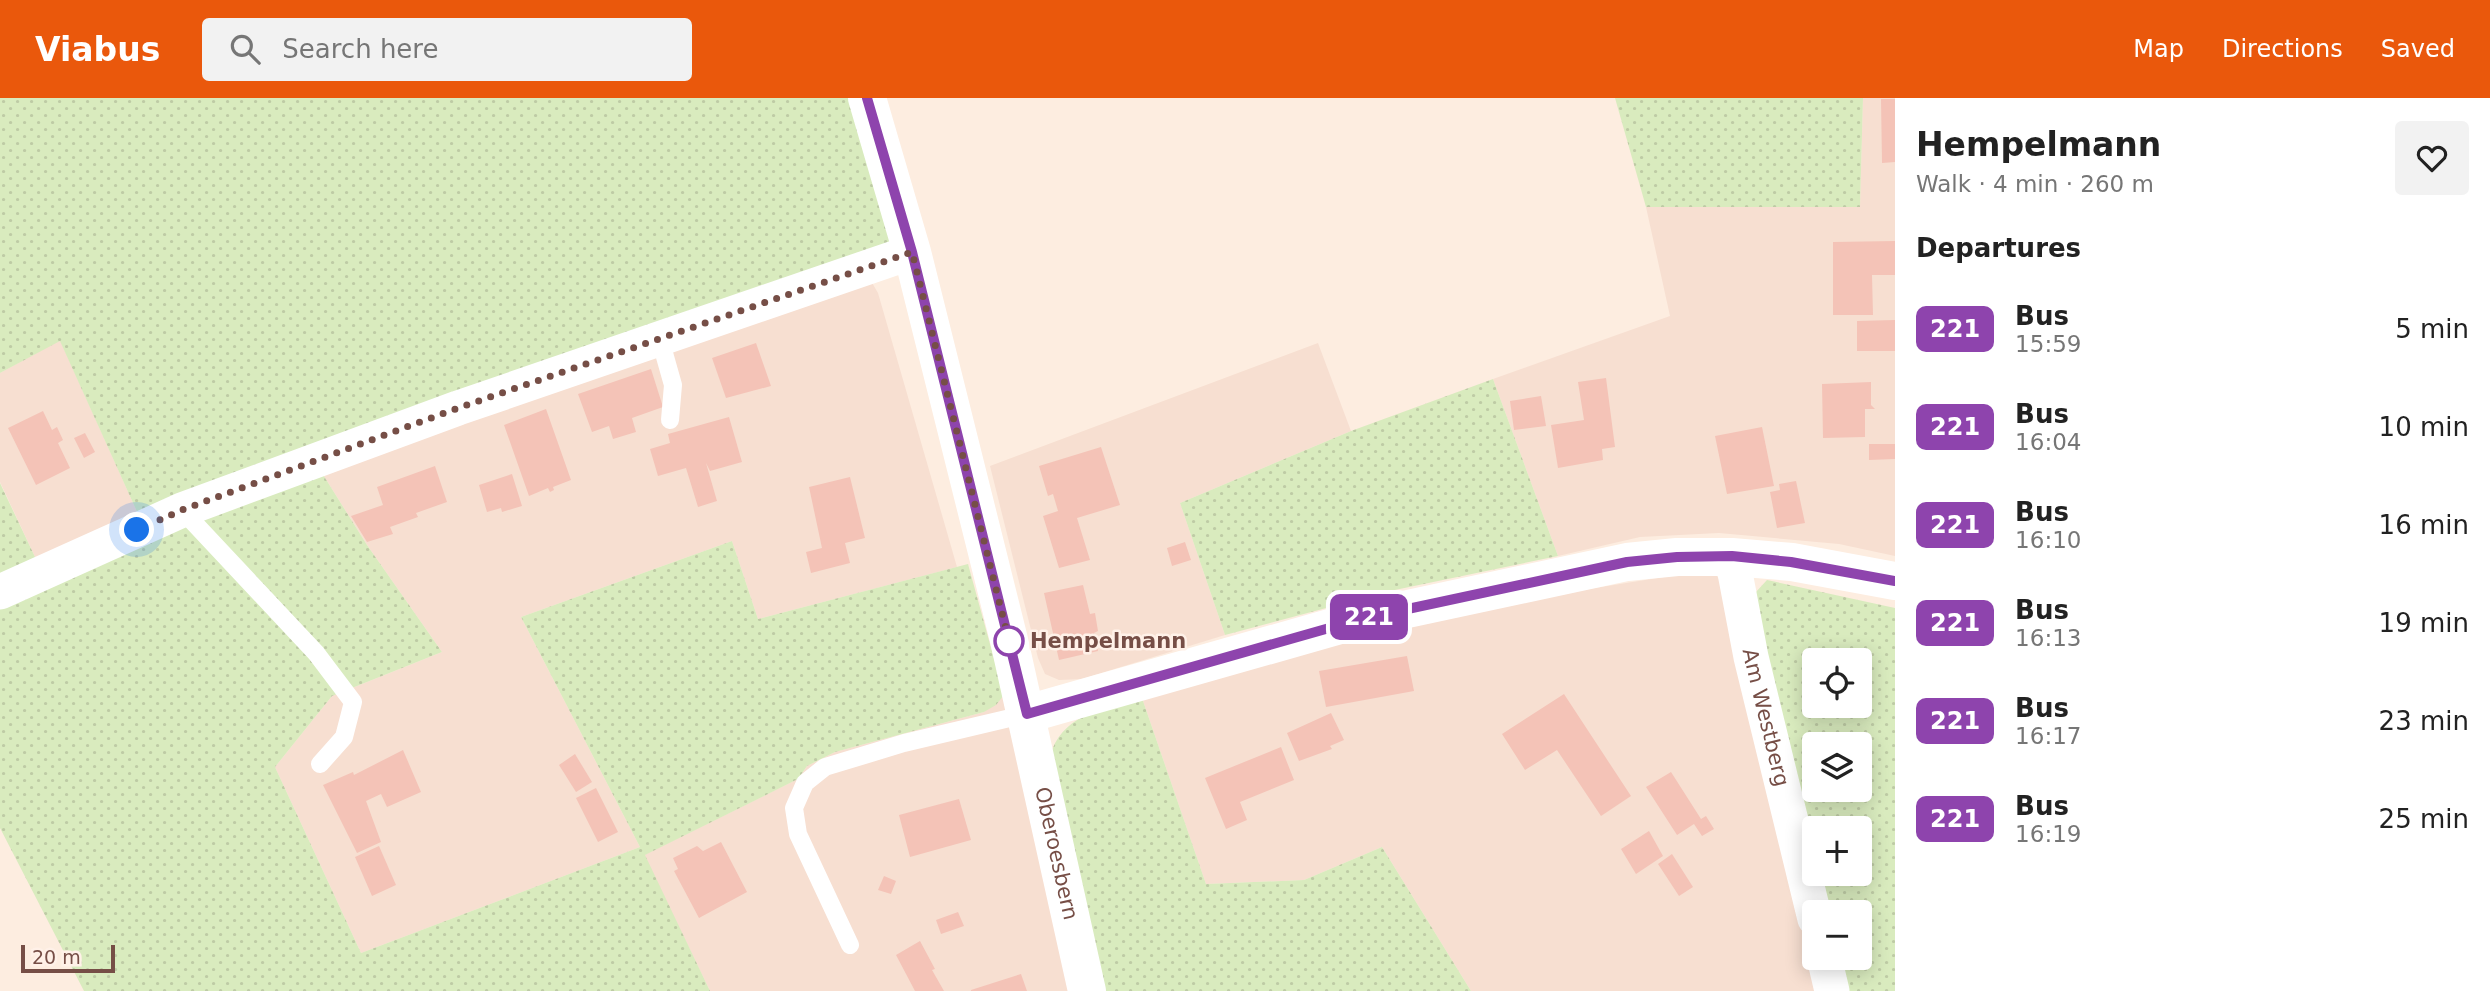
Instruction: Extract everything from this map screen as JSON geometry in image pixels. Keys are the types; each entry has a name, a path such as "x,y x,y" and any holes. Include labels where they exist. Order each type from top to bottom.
{"street":[{"name":"Oberoesbern","path":"867,98 912,252 1027,714 1087,991"},
{"path":"0,592 182,510 458,408 912,252"},
{"path":"1027,714 1361,619 1627,562 1677,557 1732,556 1791,562 1895,582"},
{"name":"Am Westberg","path":"1732,556 1751,657 1810,900"},
{"path":"1827,970 1832,991"}],"lane":[{"path":"660,339 673,385 670,420"},
{"path":"182,510 316,653 353,702 344,737 320,764"},
{"path":"850,945 798,834 794,808 805,783 825,767 904,743 1027,714"}],"shaded area":[{"path":"1863,98 1895,98 1895,556 1839,544 1719,533 1640,537 1558,556 1493,379 1670,316 1646,207 1860,206"},
{"path":"871,281 878,293 957,567 758,619 732,541 521,617 640,847 361,953 275,767 332,696 442,652 367,545 322,473"},
{"path":"60,340 138,514 36,559 0,482 0,373"},
{"path":"1318,343 1351,431 1180,503 1225,635 1082,679 1059,680 1045,674 1038,658 990,466"},
{"path":"1695,572 1717,576 1726,590 1802,904 1802,970 1818,970 1823,991 1471,991 1382,847 1304,880 1206,884 1142,698 1328,641 1570,592"},
{"path":"1004,695 1071,991 710,991 644,855 798,779 807,766 835,752 984,712"}],"green space":[{"path":"0,98 856,98 899,245 138,514 60,341 0,373"},
{"path":"1615,98 1863,98 1860,207 1646,207"},
{"path":"1493,379 1558,556 1390,591 1225,635 1180,503 1351,431"},
{"path":"322,473 367,545 442,652 332,696 275,767 361,953 640,847 521,617 732,541 758,619 968,564 1004,695 996,705 984,712 835,752 807,766 798,779 645,855 710,991 84,991 0,828 0,603 193,517"},
{"path":"0,483 36,559 0,575"},
{"path":"1767,580 1895,608 1895,991 1842,991 1837,970 1872,970 1872,900 1820,900 1817,886 1872,886 1872,816 1802,816 1802,823 1753,614 1755,593"},
{"path":"1142,698 1206,884 1304,880 1382,847 1471,991 1104,991 1052,750 1067,727 1078,720 1102,709"}],"building":[{"path":"1881,99 1895,99 1895,162 1882,163"},
{"path":"1895,241 1895,275 1872,275 1873,315 1833,315 1833,242"},
{"path":"1895,320 1895,351 1857,351 1857,321"},
{"path":"756,343 771,386 726,398 712,358"},
{"path":"651,369 663,407 632,418 636,432 613,439 609,426 592,432 578,394"},
{"path":"1606,378 1615,447 1602,449 1603,460 1558,468 1551,425 1584,420 1578,382"},
{"path":"1871,382 1871,405 1875,409 1865,409 1865,437 1823,438 1822,384"},
{"path":"1541,396 1546,426 1514,430 1510,401"},
{"path":"546,409 571,480 553,487 554,490 550,492 548,488 529,496 504,425"},
{"path":"43,411 52,430 57,427 63,440 58,443 70,468 36,485 8,428"},
{"path":"729,417 742,462 710,471 706,463 717,501 698,507 686,468 658,476 650,449 670,443 668,434"},
{"path":"1762,427 1774,486 1727,494 1715,436"},
{"path":"85,433 95,452 84,458 74,438"},
{"path":"1869,444 1895,444 1895,459 1869,460"},
{"path":"1101,447 1120,505 1077,518 1090,560 1059,568 1043,516 1058,511 1053,494 1048,496 1039,466"},
{"path":"435,466 447,502 416,513 418,517 390,527 393,534 367,542 351,516 383,505 377,487"},
{"path":"512,474 522,506 502,512 501,508 487,512 479,485"},
{"path":"850,477 865,538 845,543 850,563 811,573 806,552 822,548 809,487"},
{"path":"1796,481 1805,523 1777,528 1770,492 1780,490 1779,484"},
{"path":"1185,542 1191,560 1172,566 1167,548"},
{"path":"1083,585 1090,614 1095,613 1098,631 1094,633 1098,651 1059,660 1044,593"},
{"path":"1407,656 1414,691 1326,707 1319,671"},
{"path":"1564,694 1631,796 1601,816 1557,750 1525,770 1502,734"},
{"path":"1331,713 1344,740 1330,746 1332,749 1299,761 1287,733"},
{"path":"1281,747 1294,780 1240,802 1247,820 1226,829 1205,778"},
{"path":"403,750 421,792 387,807 381,794 366,801 381,842 357,853 323,785 353,772 354,775"},
{"path":"575,754 592,782 576,792 559,765"},
{"path":"1671,772 1701,819 1706,816 1714,829 1702,836 1694,824 1677,835 1646,787"},
{"path":"596,788 618,832 598,842 576,798"},
{"path":"959,799 971,840 910,857 899,815"},
{"path":"1649,831 1663,856 1636,874 1621,849"},
{"path":"721,842 747,892 699,918 674,871 678,869 673,858 697,846 703,851"},
{"path":"379,846 396,885 372,896 355,857"},
{"path":"1672,854 1693,887 1679,896 1658,864"},
{"path":"884,876 896,881 891,894 878,890"},
{"path":"958,912 964,926 941,934 936,920"},
{"path":"920,941 944,991 915,991 896,955"},
{"path":"1021,974 1027,991 971,991 971,990"}],"bus line":[{"name":"221","path":"867,98 912,252 1027,714 1361,619 1627,562 1677,557 1732,556 1791,562 1895,581"}],"place":[{"name":"Hempelmann","path":"1009,641"}],"route":[{"path":"137,530 182,510 458,408 912,252 1009,641"}]}
